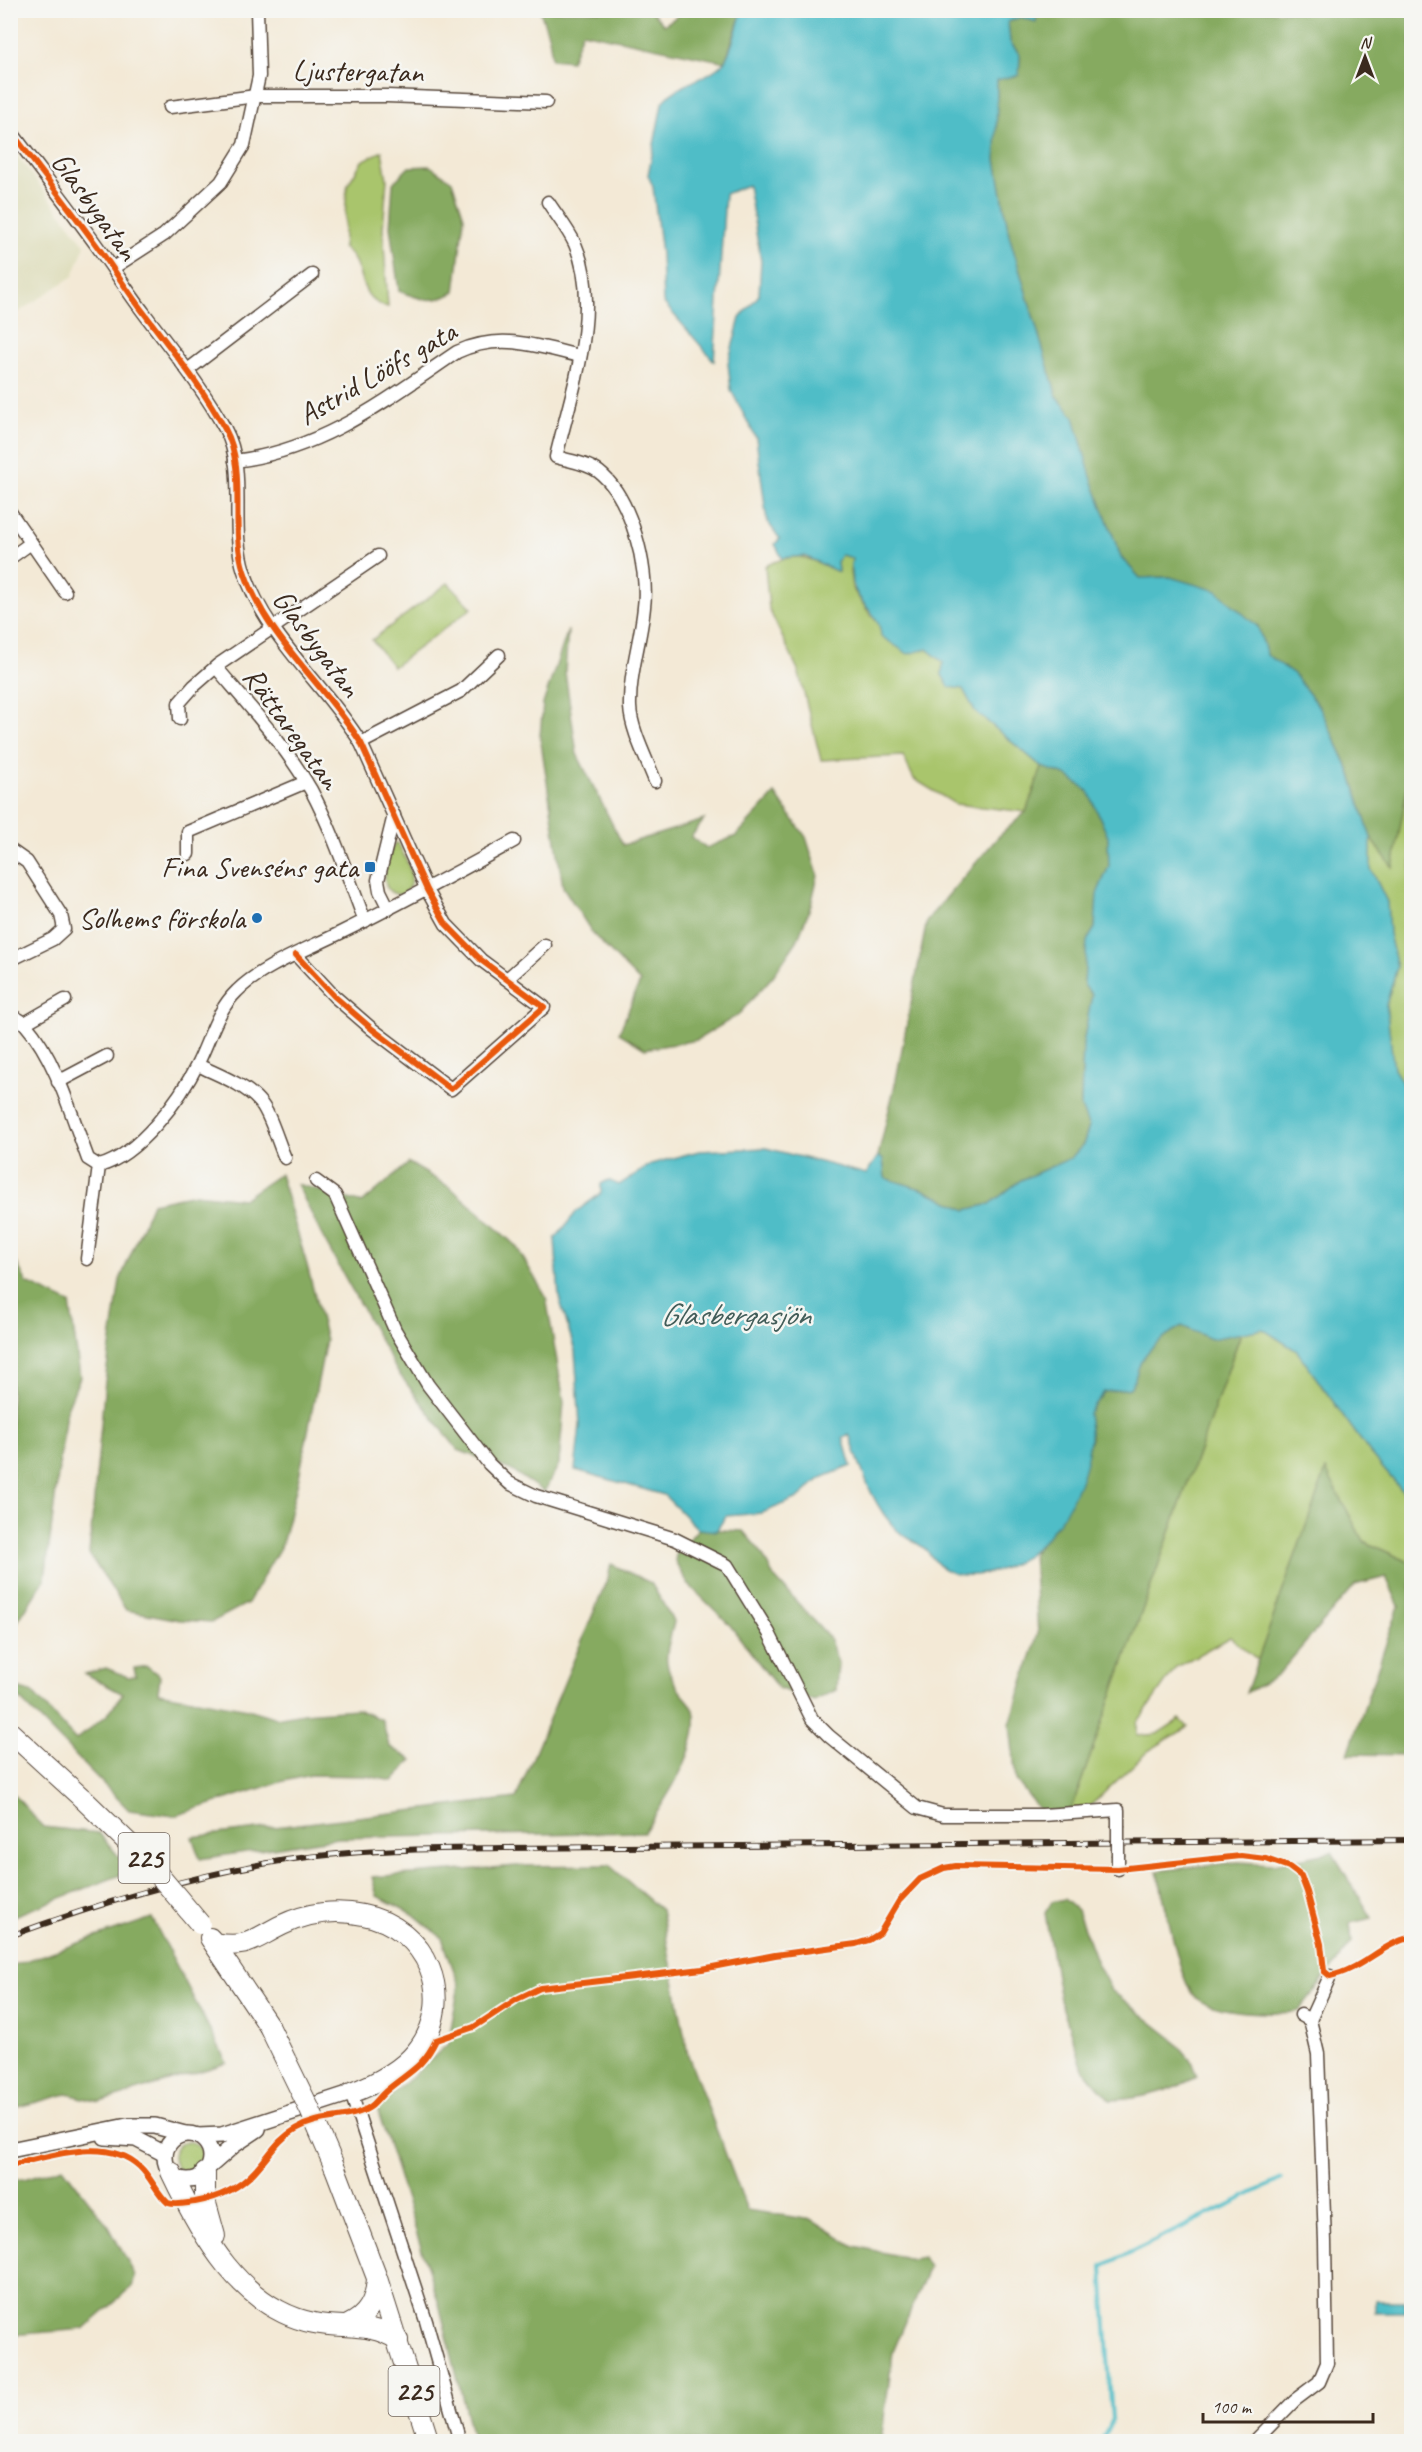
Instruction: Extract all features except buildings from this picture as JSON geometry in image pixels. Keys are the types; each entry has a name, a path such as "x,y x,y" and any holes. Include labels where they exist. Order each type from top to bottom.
{"main road":[{"name":"225","path":"10,1732 147,1862 200,1924 269,2026 335,2168 377,2278 429,2442"},
{"path":"214,1943 235,1946 253,1942 299,1918 314,1914 345,1912 387,1922 409,1936 420,1948 431,1971 435,1997 434,2012 424,2040 405,2063 392,2073 351,2093"},
{"path":"240,1980 242,1965 253,1942"},
{"path":"168,2163 186,2203 221,2256 246,2288 275,2310 308,2322 374,2328 398,2340"},
{"path":"208,2169 205,2200 221,2256"},
{"path":"348,2325 357,2320 370,2307 375,2295 377,2278"}],"street":[{"path":"113,268 164,235 221,182 244,145 260,76 257,10"},
{"name":"Ljustergatan","path":"170,107 256,96 387,96 546,102"},
{"name":"Glasbygatan","path":"10,130 113,268 143,313 189,369 226,431 235,461 237,542 252,594 272,627 361,743 437,910 457,936 481,960 544,1007 451,1089 333,996 296,956"},
{"path":"548,202 570,234 582,268 585,312 580,356 556,457 593,468 605,477 619,498 637,540 643,565 645,597 631,689 630,711 655,781"},
{"path":"189,369 312,275"},
{"name":"Astrid Lööfs gata","path":"235,461 288,450 320,438 359,417 457,352 470,346 498,340 580,356"},
{"path":"10,512 65,592"},
{"path":"10,558 31,543"},
{"path":"180,719 179,703 216,667 378,555"},
{"path":"361,743 461,691 499,655"},
{"name":"Rättaregatan","path":"216,667 283,747 306,782 324,816 365,921"},
{"path":"188,854 188,832 306,782"},
{"path":"389,909 380,891 378,880 394,815"},
{"path":"99,1166 115,1160 136,1144 174,1102 198,1065 219,1016 238,990 265,971 427,890 514,841"},
{"path":"10,850 27,862 61,915 64,929 53,939 10,960"},
{"path":"507,980 545,945"},
{"path":"25,1023 65,1000"},
{"path":"10,1015 25,1023 43,1049 88,1159 99,1166"},
{"path":"58,1082 107,1056"},
{"path":"198,1065 227,1079 261,1102 285,1158"},
{"path":"87,1259 99,1166"},
{"path":"316,1181 335,1195 395,1330 428,1385 476,1449 509,1483 536,1496 582,1512 675,1539 726,1565 769,1633 812,1719 917,1808 943,1815 1042,1815 1118,1810 1118,1863"},
{"path":"1254,2442 1295,2400 1319,2382 1327,2363 1318,2054 1305,2017 1330,1976"},
{"path":"10,2150 127,2126 155,2126 191,2135 222,2135 351,2093 426,2321 460,2442"},
{"path":"72,2138 136,2139 168,2163 176,2177 192,2180 248,2135 282,2116"},
{"path":"168,2163 172,2141 191,2135"},
{"path":"191,2135 210,2148 208,2169"}],"shaded area":[{"path":"10,146 85,245 73,276 11,317"}],"green space":[{"path":"540,11 651,11 664,25 682,11 742,11 725,62 582,32 571,61 552,59 549,37"},
{"path":"1037,11 1411,11 1412,760 1393,868 1371,838 1350,771 1320,708 1294,674 1267,655 1258,626 1170,577 1140,578 1121,557 1091,477 1074,418 1057,397 1009,235 996,160 997,79 1019,75 1020,55 1010,42 1008,22 1021,17 1036,22"},
{"path":"382,151 387,179 383,229 388,307 377,303 370,297 355,263 343,248 347,186 362,161"},
{"path":"430,166 452,181 464,217 455,292 434,299 414,297 399,291 390,227 393,183 409,167"},
{"path":"841,554 852,558 850,571 852,588 880,625 927,649 943,662 942,675 963,689 975,711 1042,767 1026,812 955,804 914,779 903,756 821,760 798,670 769,609 765,566 786,558 802,557 838,572 837,562"},
{"path":"448,583 472,608 393,667 372,640"},
{"path":"568,630 565,672 577,754 623,845 704,820 691,837 706,848 736,836 775,794 806,837 818,875 811,905 797,941 773,976 738,1015 697,1040 645,1049 619,1033 640,982 593,934 563,887 540,736 543,704"},
{"path":"1411,760 1411,1121 1407,1091 1394,1070 1386,1005 1397,967 1389,934 1387,902 1371,869 1371,838 1393,867"},
{"path":"1042,767 1066,775 1089,792 1108,837 1109,866 1097,894 1095,928 1087,941 1084,985 1092,995 1083,1044 1081,1106 1089,1127 1083,1145 1071,1158 1021,1180 990,1204 966,1210 924,1190 885,1178 883,1160 878,1156 896,1080 927,920 998,837 1026,812"},
{"path":"395,843 398,843 405,857 411,878 411,884 401,895 389,891 385,879 388,859"},
{"path":"409,1163 451,1188 516,1246 546,1297 564,1402 559,1464 544,1492 511,1470 458,1450 397,1371 321,1234 297,1184 362,1203"},
{"path":"280,1174 326,1340 299,1477 282,1544 248,1603 212,1622 180,1620 126,1610 89,1554 105,1381 120,1280 152,1203 195,1194 243,1199"},
{"path":"11,1252 27,1283 70,1303 80,1377 66,1411 45,1579 11,1632"},
{"path":"1182,1326 1211,1339 1241,1333 1070,1813 1039,1810 1016,1780 1010,1724 1038,1634 1033,1553 1056,1526 1091,1439 1088,1413 1104,1392 1130,1388 1142,1359 1151,1347"},
{"path":"1263,1329 1297,1351 1370,1453 1411,1501 1411,1563 1363,1541 1326,1471 1258,1660 1230,1637 1176,1667 1137,1723 1137,1736 1157,1734 1180,1719 1188,1727 1148,1751 1090,1806 1070,1813 1241,1333"},
{"path":"1326,1470 1363,1541 1411,1563 1411,1755 1348,1754 1399,1606 1386,1577 1355,1585 1277,1676 1246,1693"},
{"path":"698,1529 743,1531 761,1552 774,1577 829,1637 838,1663 836,1690 814,1701 778,1688 729,1624 688,1584 675,1561 676,1555"},
{"path":"611,1564 651,1583 674,1622 667,1649 667,1663 672,1678 694,1710 693,1741 687,1757 671,1790 644,1832 338,1838 200,1859 192,1837 516,1798 608,1578"},
{"path":"147,1666 160,1676 158,1693 248,1709 276,1718 303,1713 357,1709 382,1720 389,1746 412,1760 393,1781 366,1776 311,1775 280,1782 174,1816 129,1810 11,1690 11,1686 33,1693 76,1740 107,1715 123,1694 85,1674 106,1668 128,1677 136,1676 134,1668"},
{"path":"11,1791 43,1827 99,1833 131,1871 11,1917"},
{"path":"1332,1852 1372,1918 1350,1923 1352,1942 1299,2011 1246,2012 1217,2007 1196,1998 1190,1990 1178,1959 1157,1871 1238,1862 1274,1864"},
{"path":"609,1865 661,1910 688,2055 747,2210 813,2220 854,2246 912,2259 923,2257 929,2267 893,2352 881,2441 473,2441 439,2304 377,2108 448,2044 459,1985 442,1938 413,1914 377,1896 372,1877 517,1866"},
{"path":"1064,1899 1077,1910 1097,1963 1111,1990 1171,2037 1191,2061 1197,2077 1155,2093 1110,2100 1083,2069 1060,2000 1045,1913 1052,1902"},
{"path":"152,1918 227,2063 100,2102 67,2094 11,2109 11,1966"},
{"path":"188,2142 199,2146 203,2157 199,2168 188,2172 177,2168 173,2157 177,2146"},
{"path":"63,2167 109,2227 135,2275 132,2287 84,2329 11,2335 11,2180 24,2179"}],"water":[{"name":"Glasbergasjön","path":"742,11 1037,11 1036,22 1021,17 1008,22 1010,42 1020,55 1019,75 997,80 996,160 1009,235 1057,397 1074,417 1091,477 1121,557 1140,578 1170,577 1217,591 1258,627 1267,655 1294,674 1320,708 1350,772 1371,838 1371,869 1387,902 1389,934 1397,967 1386,1005 1394,1069 1407,1091 1412,1121 1411,1501 1370,1453 1297,1351 1263,1329 1211,1339 1182,1326 1157,1343 1142,1359 1130,1388 1104,1392 1088,1413 1090,1437 1086,1462 1070,1504 1058,1523 1027,1555 1009,1566 988,1573 965,1575 949,1572 938,1565 925,1549 898,1531 874,1498 849,1434 843,1438 851,1466 821,1478 798,1498 762,1513 726,1516 716,1531 698,1529 664,1495 575,1470 580,1425 575,1351 559,1297 555,1239 577,1211 601,1193 601,1184 608,1180 619,1185 651,1164 699,1151 766,1148 866,1174 878,1156 883,1160 885,1178 924,1190 966,1210 990,1204 1021,1180 1071,1158 1083,1145 1089,1127 1081,1107 1083,1044 1092,995 1084,985 1087,941 1095,928 1097,894 1109,866 1108,837 1089,792 1066,775 1042,767 975,711 963,689 949,687 942,675 943,662 927,649 908,654 881,636 875,617 853,586 852,558 841,555 837,562 838,572 805,556 782,558 775,544 780,539 767,521 756,438 731,390 728,363 740,318 759,295 761,261 748,185 725,194 714,361 663,302 661,254 653,187 648,175 662,104 675,91 708,74 723,63"},
{"path":"1375,2300 1405,2300 1405,2312 1375,2312"}],"waterway":[{"path":"1101,2442 1112,2419 1102,2266 1282,2179"}],"railway":[{"path":"10,1936 112,1901 181,1882 286,1860 368,1852 504,1848 1412,1840"}],"cycle path":[{"path":"10,130 186,369 225,429 236,463 240,554 254,595 266,618 281,639 347,721 361,743 427,890 446,924 481,960 544,1007 451,1089 372,1029 334,996 296,955"},
{"path":"10,2165 77,2151 112,2152 127,2157 140,2167 168,2203 182,2204 212,2198 228,2191 249,2177 290,2133 311,2122 367,2109 420,2064 436,2040 474,2027 517,1999 540,1988 702,1969 775,1955 856,1944 880,1933 899,1901 920,1879 944,1868 956,1866 1118,1869 1241,1856 1266,1859 1289,1867 1301,1876 1321,1944 1324,1971 1330,1976 1352,1968 1390,1945 1412,1937"}],"place":[{"name":"Fina Svenséns gata","path":"370,867"},
{"name":"Solhems förskola","path":"257,918"}]}
